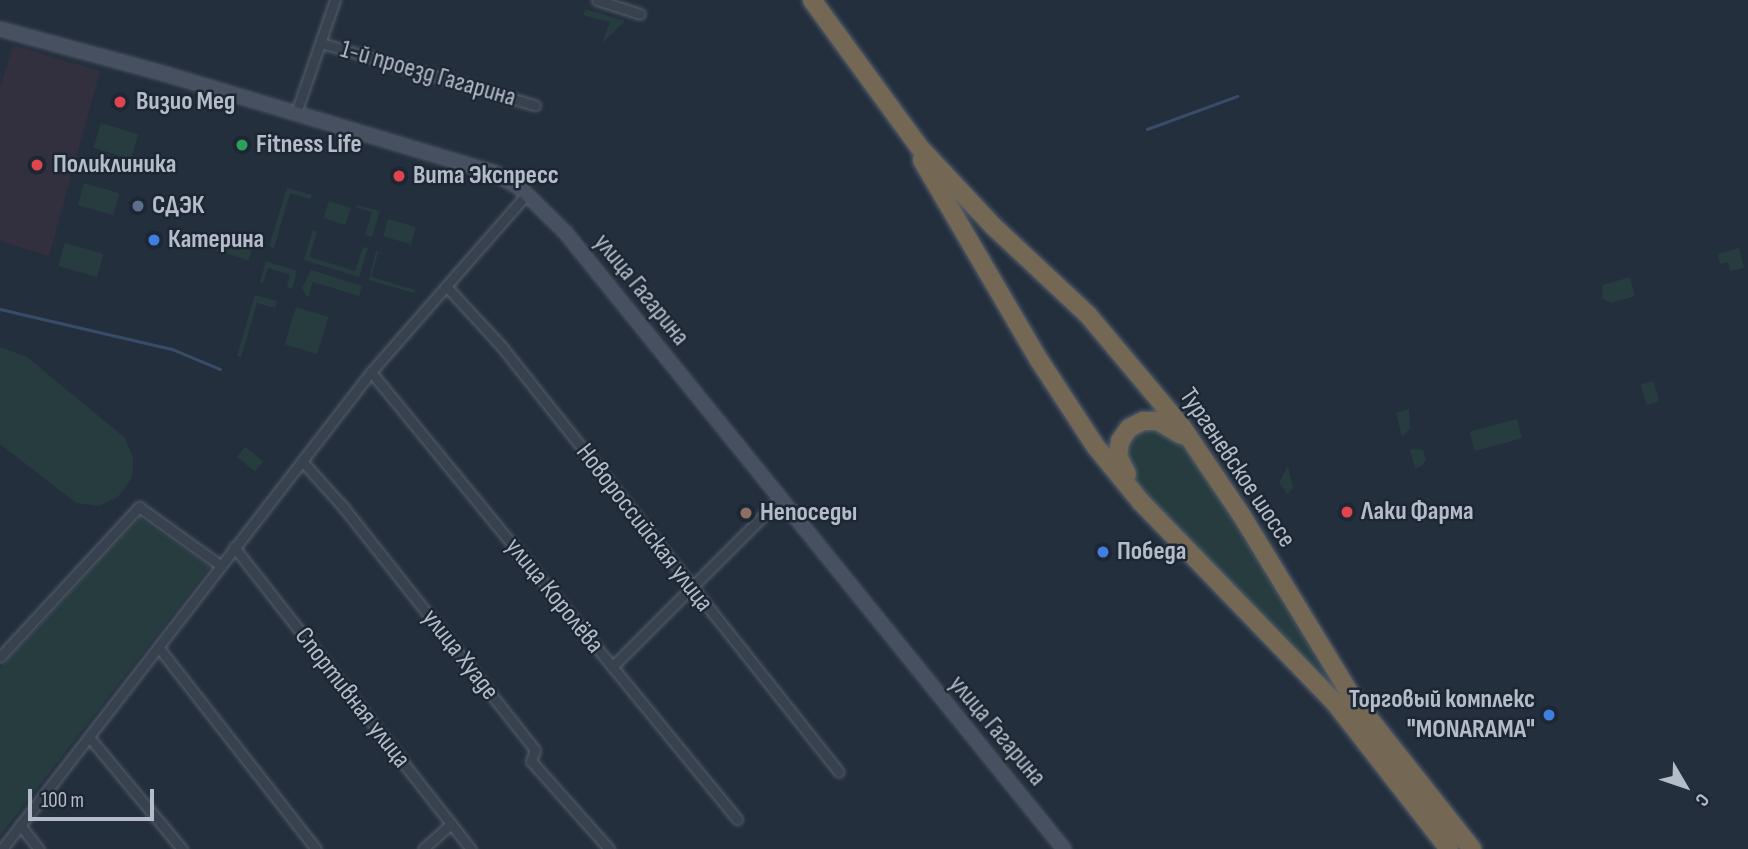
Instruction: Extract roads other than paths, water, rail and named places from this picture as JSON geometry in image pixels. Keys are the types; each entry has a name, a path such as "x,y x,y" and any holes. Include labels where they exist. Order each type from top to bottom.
{"highway":[{"path":"806,0 918,150"},
{"path":"812,0 918,150 1039,360 1096,447 1141,502 1336,705 1450,849"},
{"name":"Тургеневское шоссе","path":"918,150 993,226 1088,315 1144,379 1198,449 1352,697 1472,849"},
{"path":"1141,502 1118,456 1120,440 1129,428 1143,421 1158,421 1170,425 1198,449"}],"street":[{"path":"296,113 335,0"},
{"path":"597,0 640,14"},
{"name":"улица Гагарина","path":"0,29 493,172 527,194 565,232 1064,849"},
{"name":"1-й проезд Гагарина","path":"321,43 535,105"},
{"path":"2,849 371,372 527,194"},
{"name":"Новороссийская улица","path":"446,286 502,347 839,772"},
{"name":"улица Королёва","path":"371,372 737,819"},
{"name":"улица Хуаде","path":"302,461 344,508 534,750 531,761 609,849"},
{"path":"612,667 780,499"},
{"path":"1,653 139,508 221,566"},
{"name":"Спортивная улица","path":"234,547 471,849"},
{"path":"159,648 316,849"},
{"path":"89,737 182,849"},
{"path":"423,849 451,824"},
{"path":"20,825 39,849"}],"waterway":[{"path":"1147,129 1237,96"},
{"path":"0,309 172,349 220,369"}],"place":[{"name":"Визио Мед","path":"120,102"},
{"name":"Fitness Life","path":"242,145"},
{"name":"Поликлиника","path":"37,165"},
{"name":"Вита Экспресс","path":"399,176"},
{"name":"СДЭК","path":"138,206"},
{"name":"Катерина","path":"154,240"},
{"name":"Лаки Фарма","path":"1347,512"},
{"name":"Непоседы","path":"746,513"},
{"name":"Победа","path":"1103,552"},
{"name":"Торговый комплекс \"MONARAMA\"","path":"1549,715"}]}
